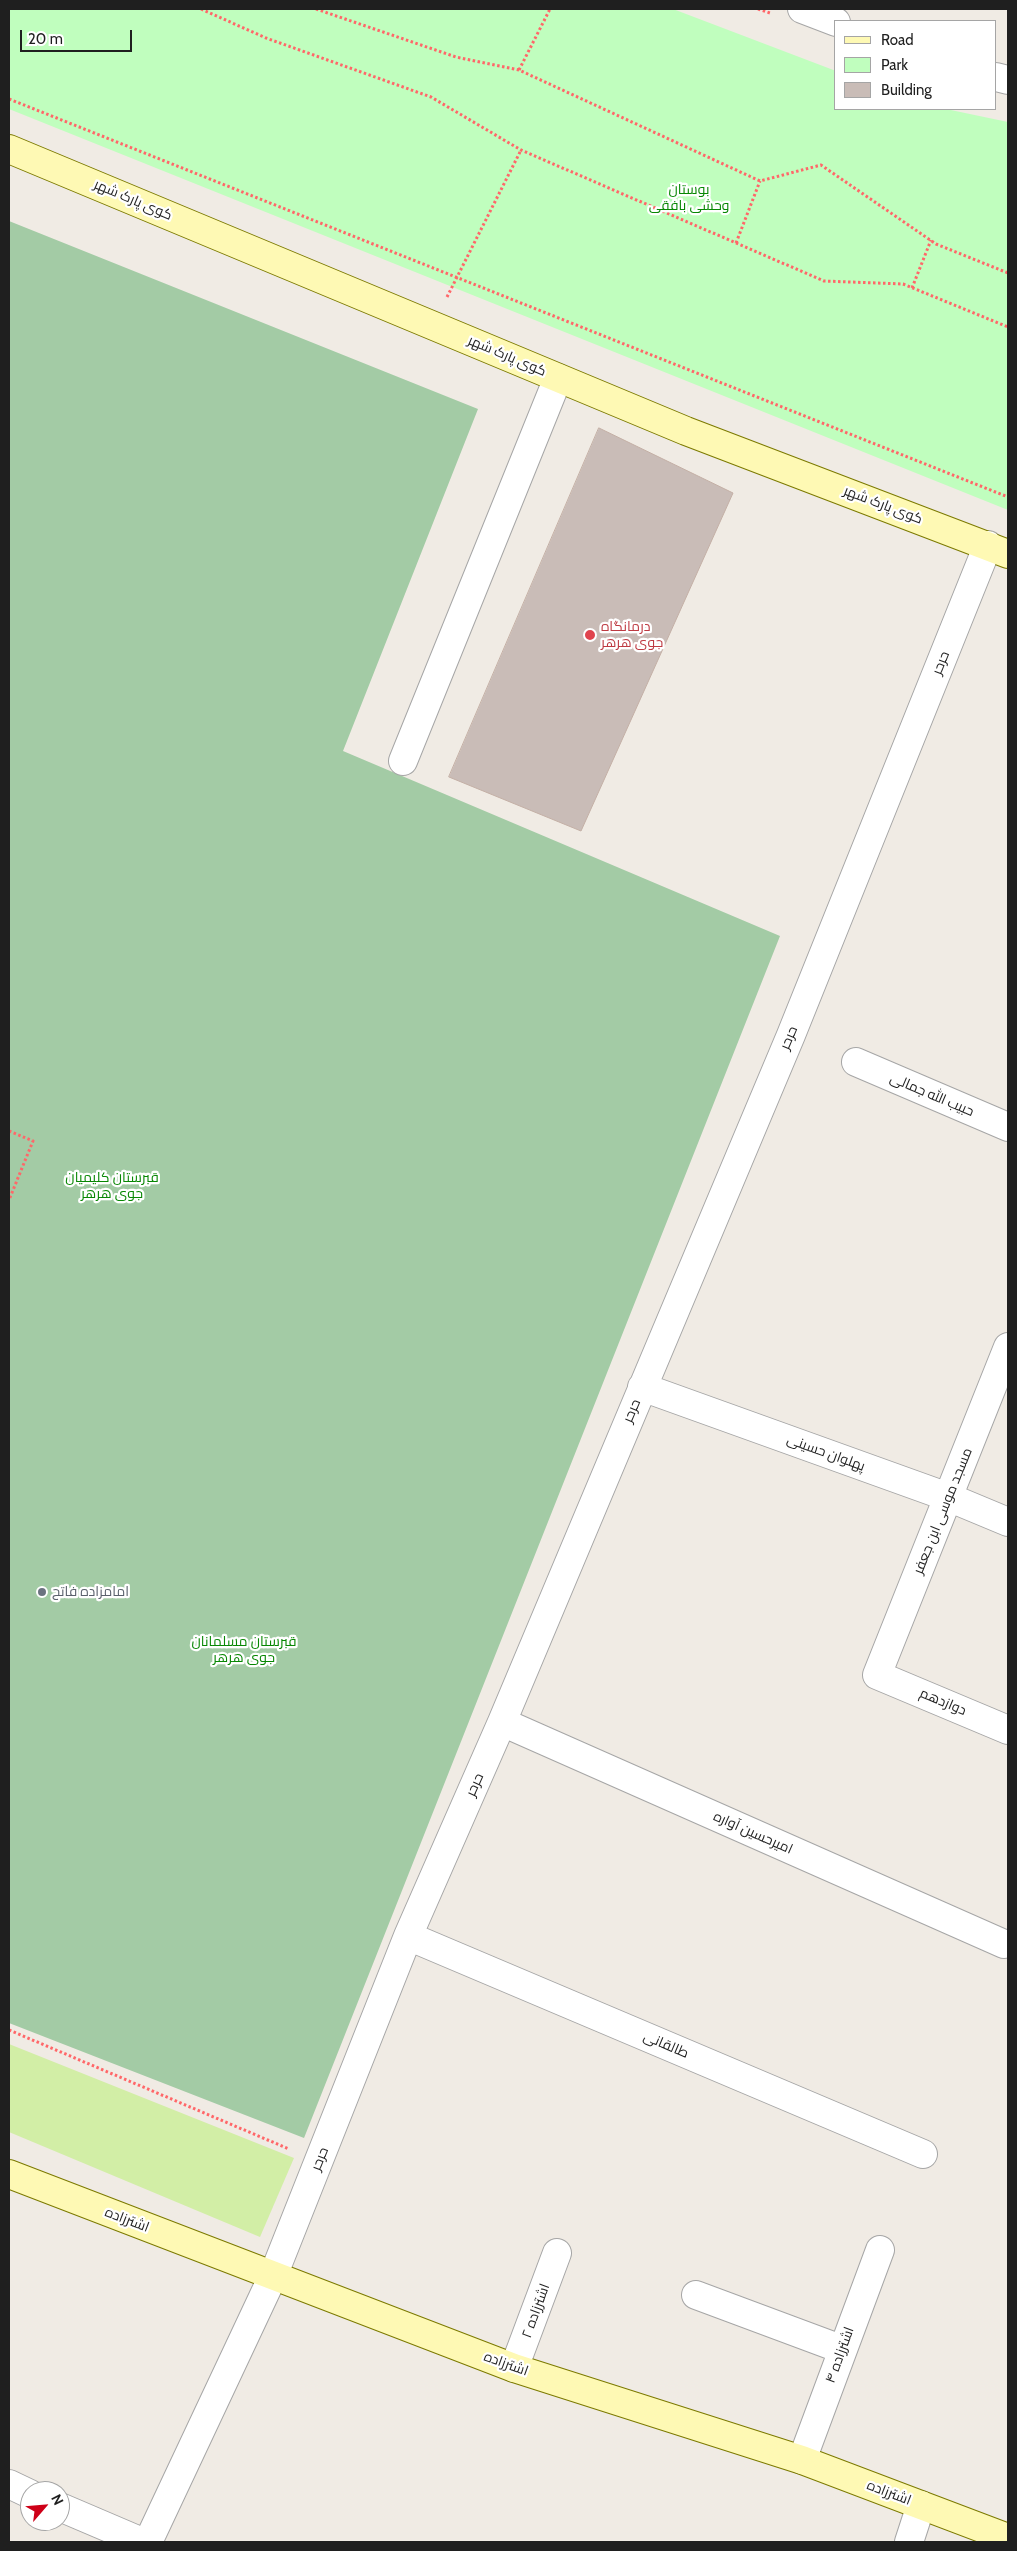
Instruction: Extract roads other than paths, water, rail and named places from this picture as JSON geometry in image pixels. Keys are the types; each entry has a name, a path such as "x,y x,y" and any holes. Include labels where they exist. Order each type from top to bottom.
{"street":[{"path":"802,9 834,21"},
{"name":"کوی پارک شهر","path":"9,149 686,431 998,549"},
{"path":"403,761 558,378"},
{"name":"حرحر","path":"148,2542 274,2276 408,1936 502,1722 790,1035 998,549"},
{"name":"حبیب الله جمالی","path":"856,1062 1008,1127"},
{"name":"مسجد موسی ابن جعفر","path":"877,1675 1008,1347"},
{"name":"پهلوان حسینی","path":"642,1387 948,1497 1008,1522"},
{"name":"دوازدهم","path":"877,1675 1008,1730"},
{"name":"امیرحسین آواره","path":"502,1722 1004,1944"},
{"name":"طالقانی","path":"408,1936 923,2154"},
{"name":"اشترزاده","path":"9,2174 514,2368 802,2460 1008,2538"},
{"name":"اشترزاده ۴","path":"802,2460 841,2349 880,2250"},
{"name":"اشترزاده ۲","path":"514,2368 557,2253"},
{"path":"696,2295 841,2349"},
{"path":"909,2542 921,2505"},
{"path":"70,2511 142,2542"}],"place":[{"name":"درمانگاه جوی هرهر","path":"590,635"},
{"name":"امامزاده فاتح","path":"42,1592"}],"park label":[{"name":"بوستان وحشی بافقی","path":"689,198"},
{"name":"قبرستان کلیمیان جوی هرهر","path":"112,1186"},
{"name":"قبرستان مسلمانان جوی هرهر","path":"244,1650"}]}
